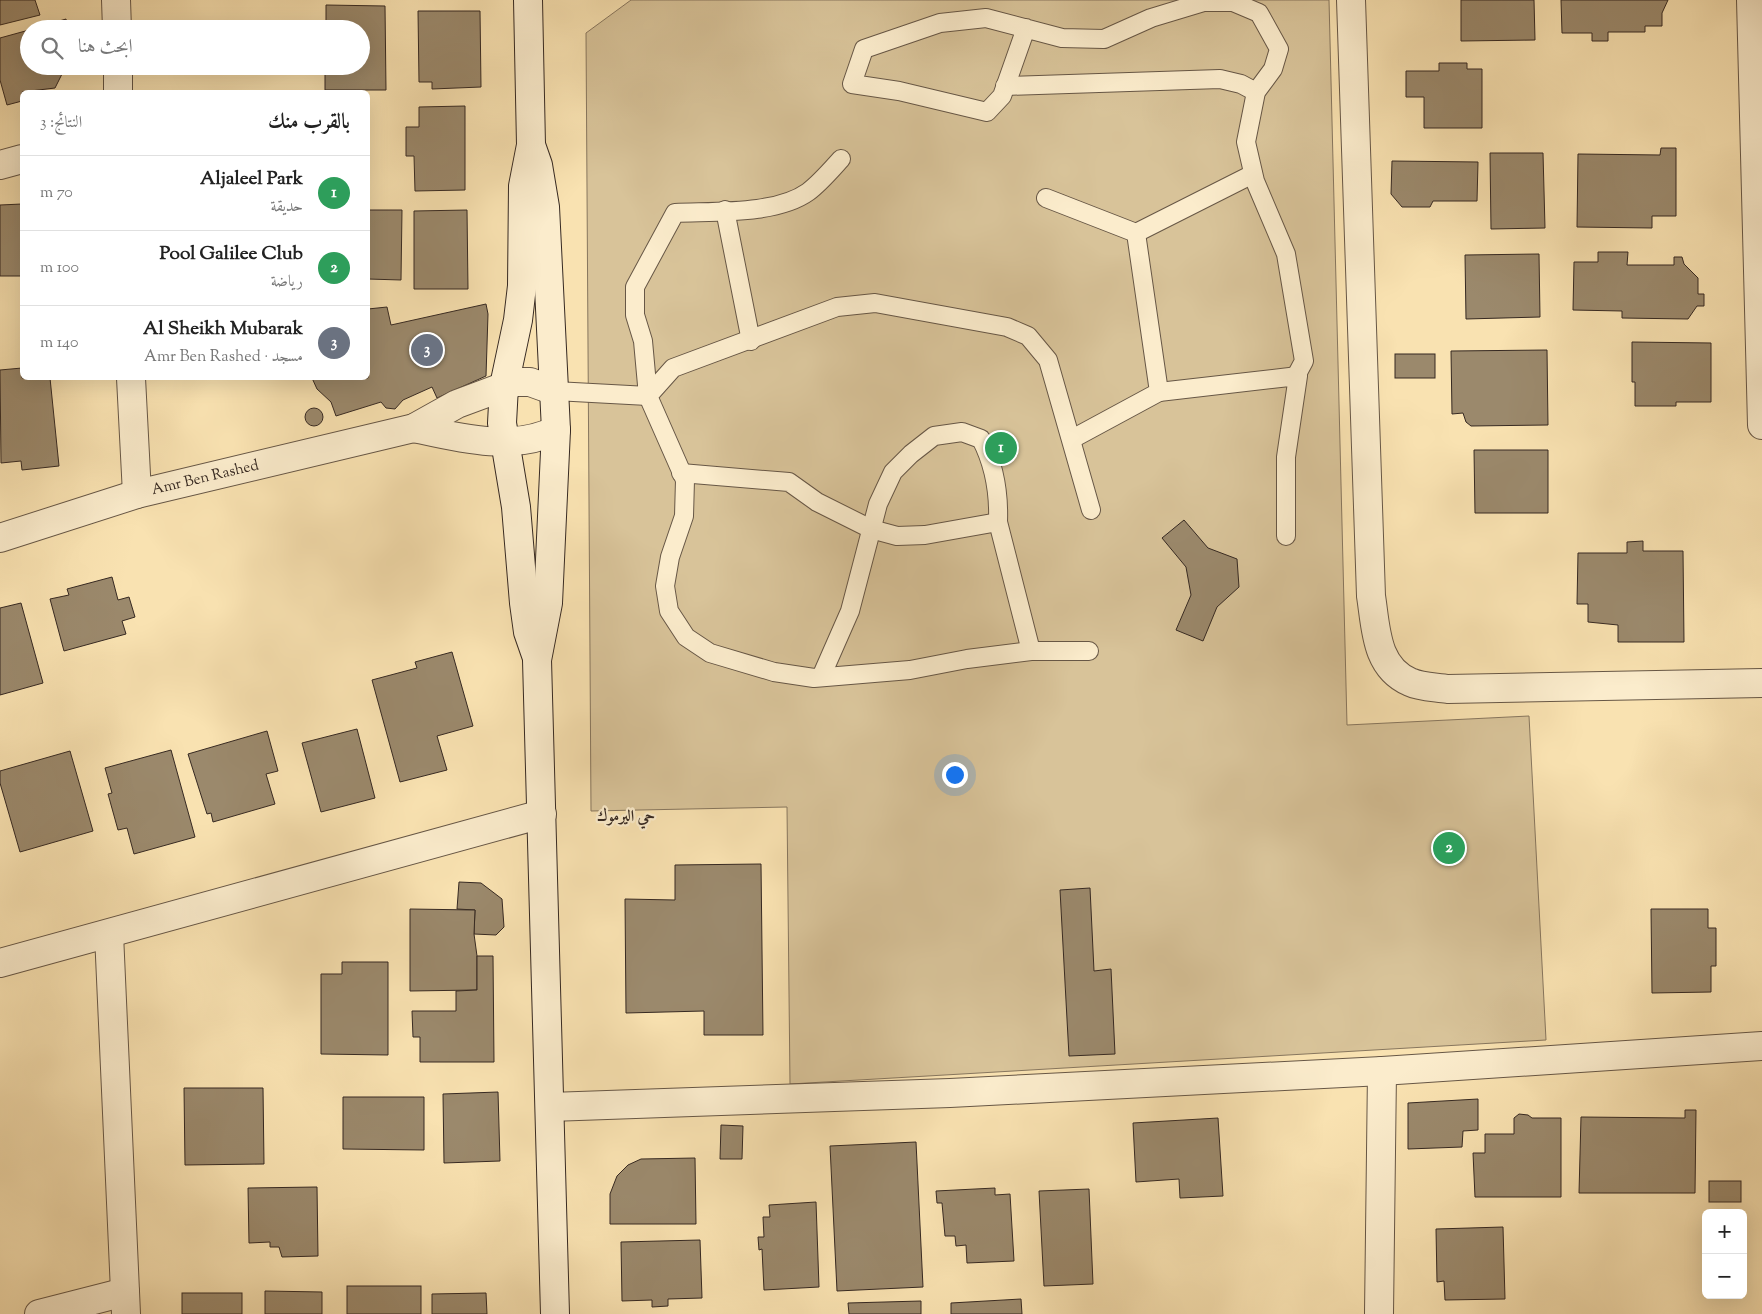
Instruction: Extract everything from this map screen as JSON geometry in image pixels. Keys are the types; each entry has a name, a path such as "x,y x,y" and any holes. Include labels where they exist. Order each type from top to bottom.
{"street":[{"path":"116,0 117,20"},
{"path":"528,0 531,145 524,186 522,286 518,320 504,386 502,405 504,441 516,507 524,603 528,632 537,660"},
{"path":"1350,0 1371,596 1378,645 1390,669 1410,683 1448,689 1762,683"},
{"path":"1751,0 1762,425"},
{"path":"118,75 118,90"},
{"path":"531,145 538,165 545,207 556,430 548,603 537,660 555,1314"},
{"path":"0,165 20,160"},
{"path":"131,380 137,494"},
{"name":"Amr Ben Rashed","path":"0,538 137,494 414,428 457,404 504,386 530,382 555,392"},
{"name":"Amr Ben Rashed","path":"414,428 459,437 504,441 531,440 556,430"},
{"path":"0,963 542,814"},
{"path":"39,1314 126,1303 110,934"},
{"path":"550,1107 950,1093 1382,1071 1762,1046"},
{"path":"1379,1314 1382,1071"}],"lane":[{"path":"1026,28 1002,96 987,112 899,91 852,84 864,49 940,23 986,18 1026,28 1062,38 1104,39 1151,18 1204,2 1233,2 1259,13 1279,49 1273,69 1256,92 1246,142 1253,174 1286,254 1304,361 1296,376 1298,376 1286,457 1286,536"},
{"path":"1005,86 1220,79 1241,84 1256,92"},
{"path":"841,159 807,192 783,203 753,209 675,214 635,287 635,315 643,341 648,396 685,480 684,516 670,557 665,586 669,611 686,637 710,653 738,663 774,672 821,677 910,670 967,659 1030,652 1089,651"},
{"path":"1046,198 1136,233 1253,174"},
{"path":"725,210 751,340"},
{"path":"1136,233 1158,392"},
{"path":"648,396 673,368 837,307 875,303 1007,327 1028,336 1048,360 1091,510"},
{"path":"1072,439 1158,392 1296,376"},
{"path":"555,392 648,396"},
{"path":"821,677 850,611 878,504 893,472 911,454 934,436 962,432 982,439 991,457 999,502 998,522 1030,652"},
{"path":"681,473 790,482 817,502 871,529 897,536 925,535 998,522"}],"shaded area":[{"path":"631,0 1329,0 1347,725 1529,716 1546,1040 790,1084 787,807 591,811 586,33"}],"building":[{"path":"0,0 35,0 40,15 0,25"},
{"path":"1461,0 1534,0 1535,40 1461,41"},
{"path":"1561,0 1668,0 1662,13 1662,26 1645,26 1645,32 1608,32 1608,41 1592,41 1592,33 1562,33"},
{"path":"326,5 385,6 386,90 325,90 325,75 370,75 370,20 326,20"},
{"path":"418,11 480,11 481,87 432,89 432,82 419,82"},
{"path":"20,32 20,75 62,75 55,88 20,90 20,102 7,105 0,80 0,38"},
{"path":"1439,63 1467,63 1467,69 1482,69 1482,128 1424,128 1424,97 1406,97 1406,71 1439,71"},
{"path":"465,106 465,190 415,191 414,156 406,156 406,127 419,127 419,107"},
{"path":"1661,148 1676,148 1676,216 1652,216 1652,228 1577,227 1578,154 1660,155"},
{"path":"1490,153 1543,153 1545,228 1491,229"},
{"path":"1392,161 1478,162 1477,201 1433,201 1430,207 1402,207 1391,194"},
{"path":"20,204 20,276 0,276 0,205"},
{"path":"370,210 402,210 401,280 370,279"},
{"path":"467,210 468,289 414,289 414,211"},
{"path":"1598,252 1628,252 1627,265 1674,265 1674,257 1682,257 1684,264 1698,278 1698,294 1704,294 1704,306 1697,306 1688,319 1622,318 1622,311 1573,310 1574,262 1598,262"},
{"path":"1539,254 1540,317 1466,319 1465,255"},
{"path":"486,304 488,314 486,376 437,398 432,387 403,400 395,409 386,408 381,402 336,416 331,402 317,389 313,380 370,380 370,309 387,307 391,325"},
{"path":"1632,342 1711,343 1711,402 1676,402 1676,406 1635,406 1635,382 1632,382"},
{"path":"1547,350 1548,425 1471,426 1466,422 1463,413 1452,414 1451,351"},
{"path":"1395,354 1435,354 1435,378 1395,378"},
{"path":"20,368 20,380 50,380 59,466 22,470 21,461 1,463 0,370"},
{"path":"310,408 318,408 323,413 321,424 310,426 305,421 305,413"},
{"path":"1474,450 1548,450 1548,513 1475,513"},
{"path":"1184,520 1208,548 1237,559 1239,587 1217,607 1203,641 1176,630 1191,595 1186,567 1162,538"},
{"path":"1643,541 1643,551 1683,551 1684,642 1618,642 1618,625 1588,622 1588,604 1577,604 1578,553 1627,553 1627,542"},
{"path":"112,577 118,600 129,597 135,617 122,621 126,634 64,651 50,599 69,595 67,589"},
{"path":"21,603 43,683 0,695 0,608"},
{"path":"452,652 473,726 437,736 447,770 400,782 372,680 417,668 415,662"},
{"path":"357,729 375,798 321,812 302,743"},
{"path":"267,731 278,771 266,774 275,804 213,822 211,813 207,814 188,754"},
{"path":"171,750 195,837 134,854 127,828 118,830 108,794 112,793 105,768"},
{"path":"70,751 93,831 20,852 0,783 0,771"},
{"path":"761,864 763,1035 704,1035 704,1011 626,1013 625,899 675,900 675,865"},
{"path":"459,882 481,883 502,899 504,927 496,935 474,934 475,910 457,909"},
{"path":"1090,888 1094,971 1111,969 1115,1054 1069,1056 1060,890"},
{"path":"410,909 475,910 474,934 477,956 477,990 410,991"},
{"path":"1651,909 1708,909 1708,928 1716,928 1716,966 1711,966 1711,992 1652,993"},
{"path":"477,956 493,956 494,1062 420,1062 420,1037 413,1037 412,1011 456,1011 456,991 477,990"},
{"path":"342,962 388,962 388,1055 321,1054 321,974 342,974"},
{"path":"184,1088 263,1088 264,1164 185,1165"},
{"path":"498,1092 500,1161 444,1163 443,1094"},
{"path":"343,1097 424,1097 424,1150 343,1149"},
{"path":"1478,1099 1478,1130 1463,1131 1462,1147 1408,1149 1408,1103"},
{"path":"1685,1110 1696,1110 1695,1193 1579,1193 1581,1117 1685,1118"},
{"path":"1519,1114 1528,1115 1532,1118 1561,1118 1561,1197 1475,1197 1473,1153 1485,1153 1485,1134 1514,1134 1514,1118"},
{"path":"1218,1118 1223,1196 1180,1198 1179,1179 1136,1182 1133,1123"},
{"path":"721,1125 743,1126 742,1159 720,1159"},
{"path":"916,1142 923,1287 837,1291 830,1146"},
{"path":"695,1158 696,1224 610,1224 610,1194 617,1176 628,1165 641,1159"},
{"path":"1709,1181 1741,1181 1741,1202 1709,1202"},
{"path":"317,1187 318,1256 282,1257 279,1247 270,1247 270,1242 249,1243 248,1188"},
{"path":"995,1188 995,1195 1010,1194 1014,1261 967,1263 966,1245 956,1246 955,1236 945,1236 942,1203 937,1203 936,1191"},
{"path":"1089,1189 1093,1284 1044,1286 1039,1191"},
{"path":"816,1202 819,1287 764,1290 762,1249 759,1250 758,1237 764,1237 763,1217 770,1217 769,1205"},
{"path":"1503,1227 1505,1299 1445,1300 1444,1281 1437,1282 1436,1229"},
{"path":"700,1240 702,1298 668,1299 668,1306 652,1307 652,1300 622,1301 621,1242"},
{"path":"347,1286 421,1286 421,1314 347,1314"},
{"path":"265,1291 322,1292 322,1314 265,1314"},
{"path":"182,1293 242,1293 242,1314 182,1314"},
{"path":"486,1293 487,1314 432,1314 432,1294"},
{"path":"1021,1299 1022,1314 951,1314 951,1303"},
{"path":"921,1301 921,1314 849,1314 848,1303"}],"place":[{"name":"Al Sheikh Mubarak","path":"427,350"},
{"name":"Aljaleel Park","path":"1001,448"},
{"name":"Pool Galilee Club","path":"1449,848"}],"district":[{"name":"حي اليرموك","path":"626,817"}]}
